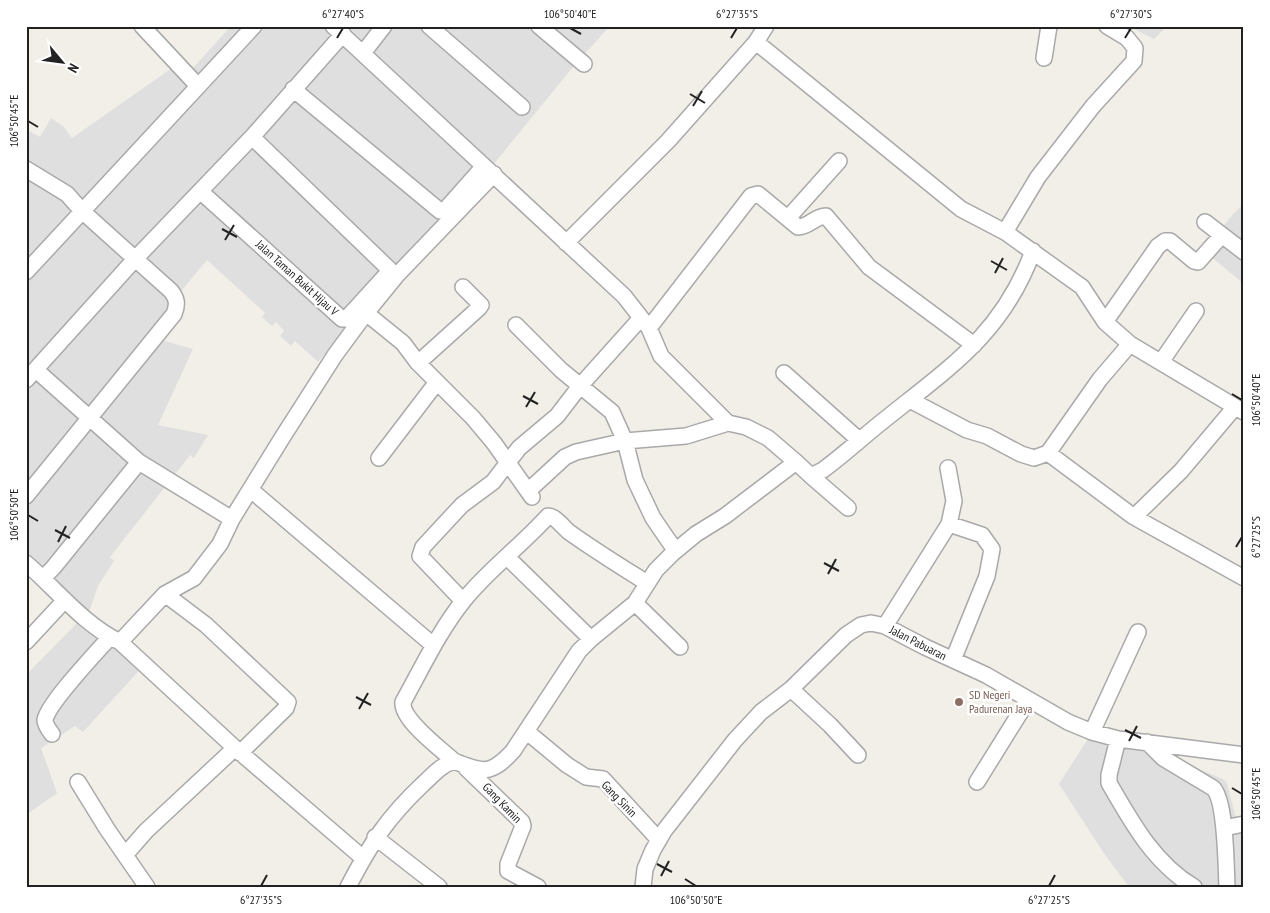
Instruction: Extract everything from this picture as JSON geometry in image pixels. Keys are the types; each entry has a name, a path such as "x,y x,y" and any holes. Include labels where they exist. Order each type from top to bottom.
{"street":[{"path":"142,26 198,86"},
{"path":"26,272 254,26"},
{"path":"364,53 384,26"},
{"path":"429,26 522,108"},
{"path":"539,26 584,64"},
{"path":"566,243 668,141 756,42 766,26"},
{"path":"1044,58 1049,26"},
{"path":"1004,232 1038,177 1093,106 1134,60 1135,48 1127,38 1107,26"},
{"path":"232,519 139,462 89,417 31,375 136,258 252,137 293,89 338,30 624,296 645,323 661,356 728,423"},
{"path":"756,42 960,209 1004,232 1082,287 1104,322 1130,344 1240,409 1134,517"},
{"path":"293,89 440,210 446,209 489,170"},
{"name":"Jalan Taman Bukit Hijau V","path":"200,191 342,319 346,319 388,274 388,269 252,137"},
{"path":"788,218 839,161"},
{"path":"26,169 56,185 171,291 178,306 174,314 26,496"},
{"path":"52,734 46,723 47,716 67,686 165,594 194,578 220,544 232,519 335,355 397,275 489,170"},
{"path":"463,601 420,556 422,547 462,505 493,482 519,448 557,416 580,386 645,323 751,196 761,195 788,218 802,227 819,217 826,216 854,252 869,267 974,345"},
{"path":"1205,222 1244,252"},
{"path":"1104,322 1158,246 1165,241 1170,241 1194,261 1198,262 1222,235"},
{"path":"811,476 838,458 950,368 974,345 1005,309 1022,280 1033,251"},
{"path":"418,363 479,308 481,304 463,287"},
{"path":"1161,362 1196,311"},
{"path":"366,313 396,336 418,363 474,418 530,494 565,458 576,452 625,441 686,436 728,423 746,427 768,438 848,508"},
{"path":"516,325 580,386 612,412 625,441 635,480 653,518 676,550"},
{"path":"910,400 967,430 987,436 1021,454 1034,458 1048,453 1100,380 1130,344"},
{"path":"784,373 859,440"},
{"path":"379,458 437,382"},
{"path":"1048,453 1134,517 1244,578"},
{"path":"43,578 54,568 139,462"},
{"path":"647,583 597,552 551,516 488,573 463,601 433,645 403,702 403,709 409,720 459,763 482,770 499,766 526,731 565,671 591,639 635,603 656,570 696,534 725,516 796,462"},
{"path":"885,626 950,524 954,501 948,468"},
{"path":"251,490 433,645"},
{"path":"950,524 982,535 992,549 987,576 952,660"},
{"path":"507,557 591,639"},
{"path":"26,562 65,600 115,639 238,750 363,858"},
{"path":"125,855 146,831 286,708 288,702 206,625 165,594"},
{"path":"26,642 65,600"},
{"path":"635,603 680,647"},
{"name":"Jalan Pabuaran","path":"643,887 645,868 658,840 735,740 761,712 791,689 846,635 861,624 871,623 885,626 986,675 1068,722 1092,732 1118,739 1244,755"},
{"path":"1092,732 1138,632"},
{"path":"791,689 858,754"},
{"path":"977,782 1028,700"},
{"name":"Gang Sinin","path":"526,731 567,765 586,777 603,779 658,840"},
{"path":"1118,739 1109,775 1109,783 1141,838 1176,876 1194,887"},
{"path":"1147,742 1163,758 1216,790 1224,828 1227,887"},
{"path":"348,887 375,837 389,818 439,769 459,763"},
{"name":"Gang Kamin","path":"459,763 522,822 508,871 538,887"},
{"path":"78,782 147,887"},
{"path":"1224,828 1244,824"},
{"path":"375,837 439,887"}],"shaded area":[{"path":"231,26 610,26 573,67 475,187 437,229 410,248 318,362 295,341 291,346 280,336 284,331 276,322 272,326 262,317 265,313 207,260 178,295 158,339 193,349 158,425 208,435 194,458 190,455 110,557 114,561 98,586 88,615 146,663 83,732 75,726 41,748 57,793 26,815 26,675 79,621 26,572 26,129 40,137 51,118 64,127 72,138 172,68 184,78"},
{"path":"1128,26 1167,26 1154,39"},
{"path":"1244,204 1244,284 1204,251 1233,214"},
{"path":"1089,737 1111,746 1158,752 1223,779 1227,783 1237,823 1244,824 1244,887 1129,887 1103,852 1059,784"}],"place":[{"name":"SD Negeri Padurenan Jaya","path":"959,702"}]}
